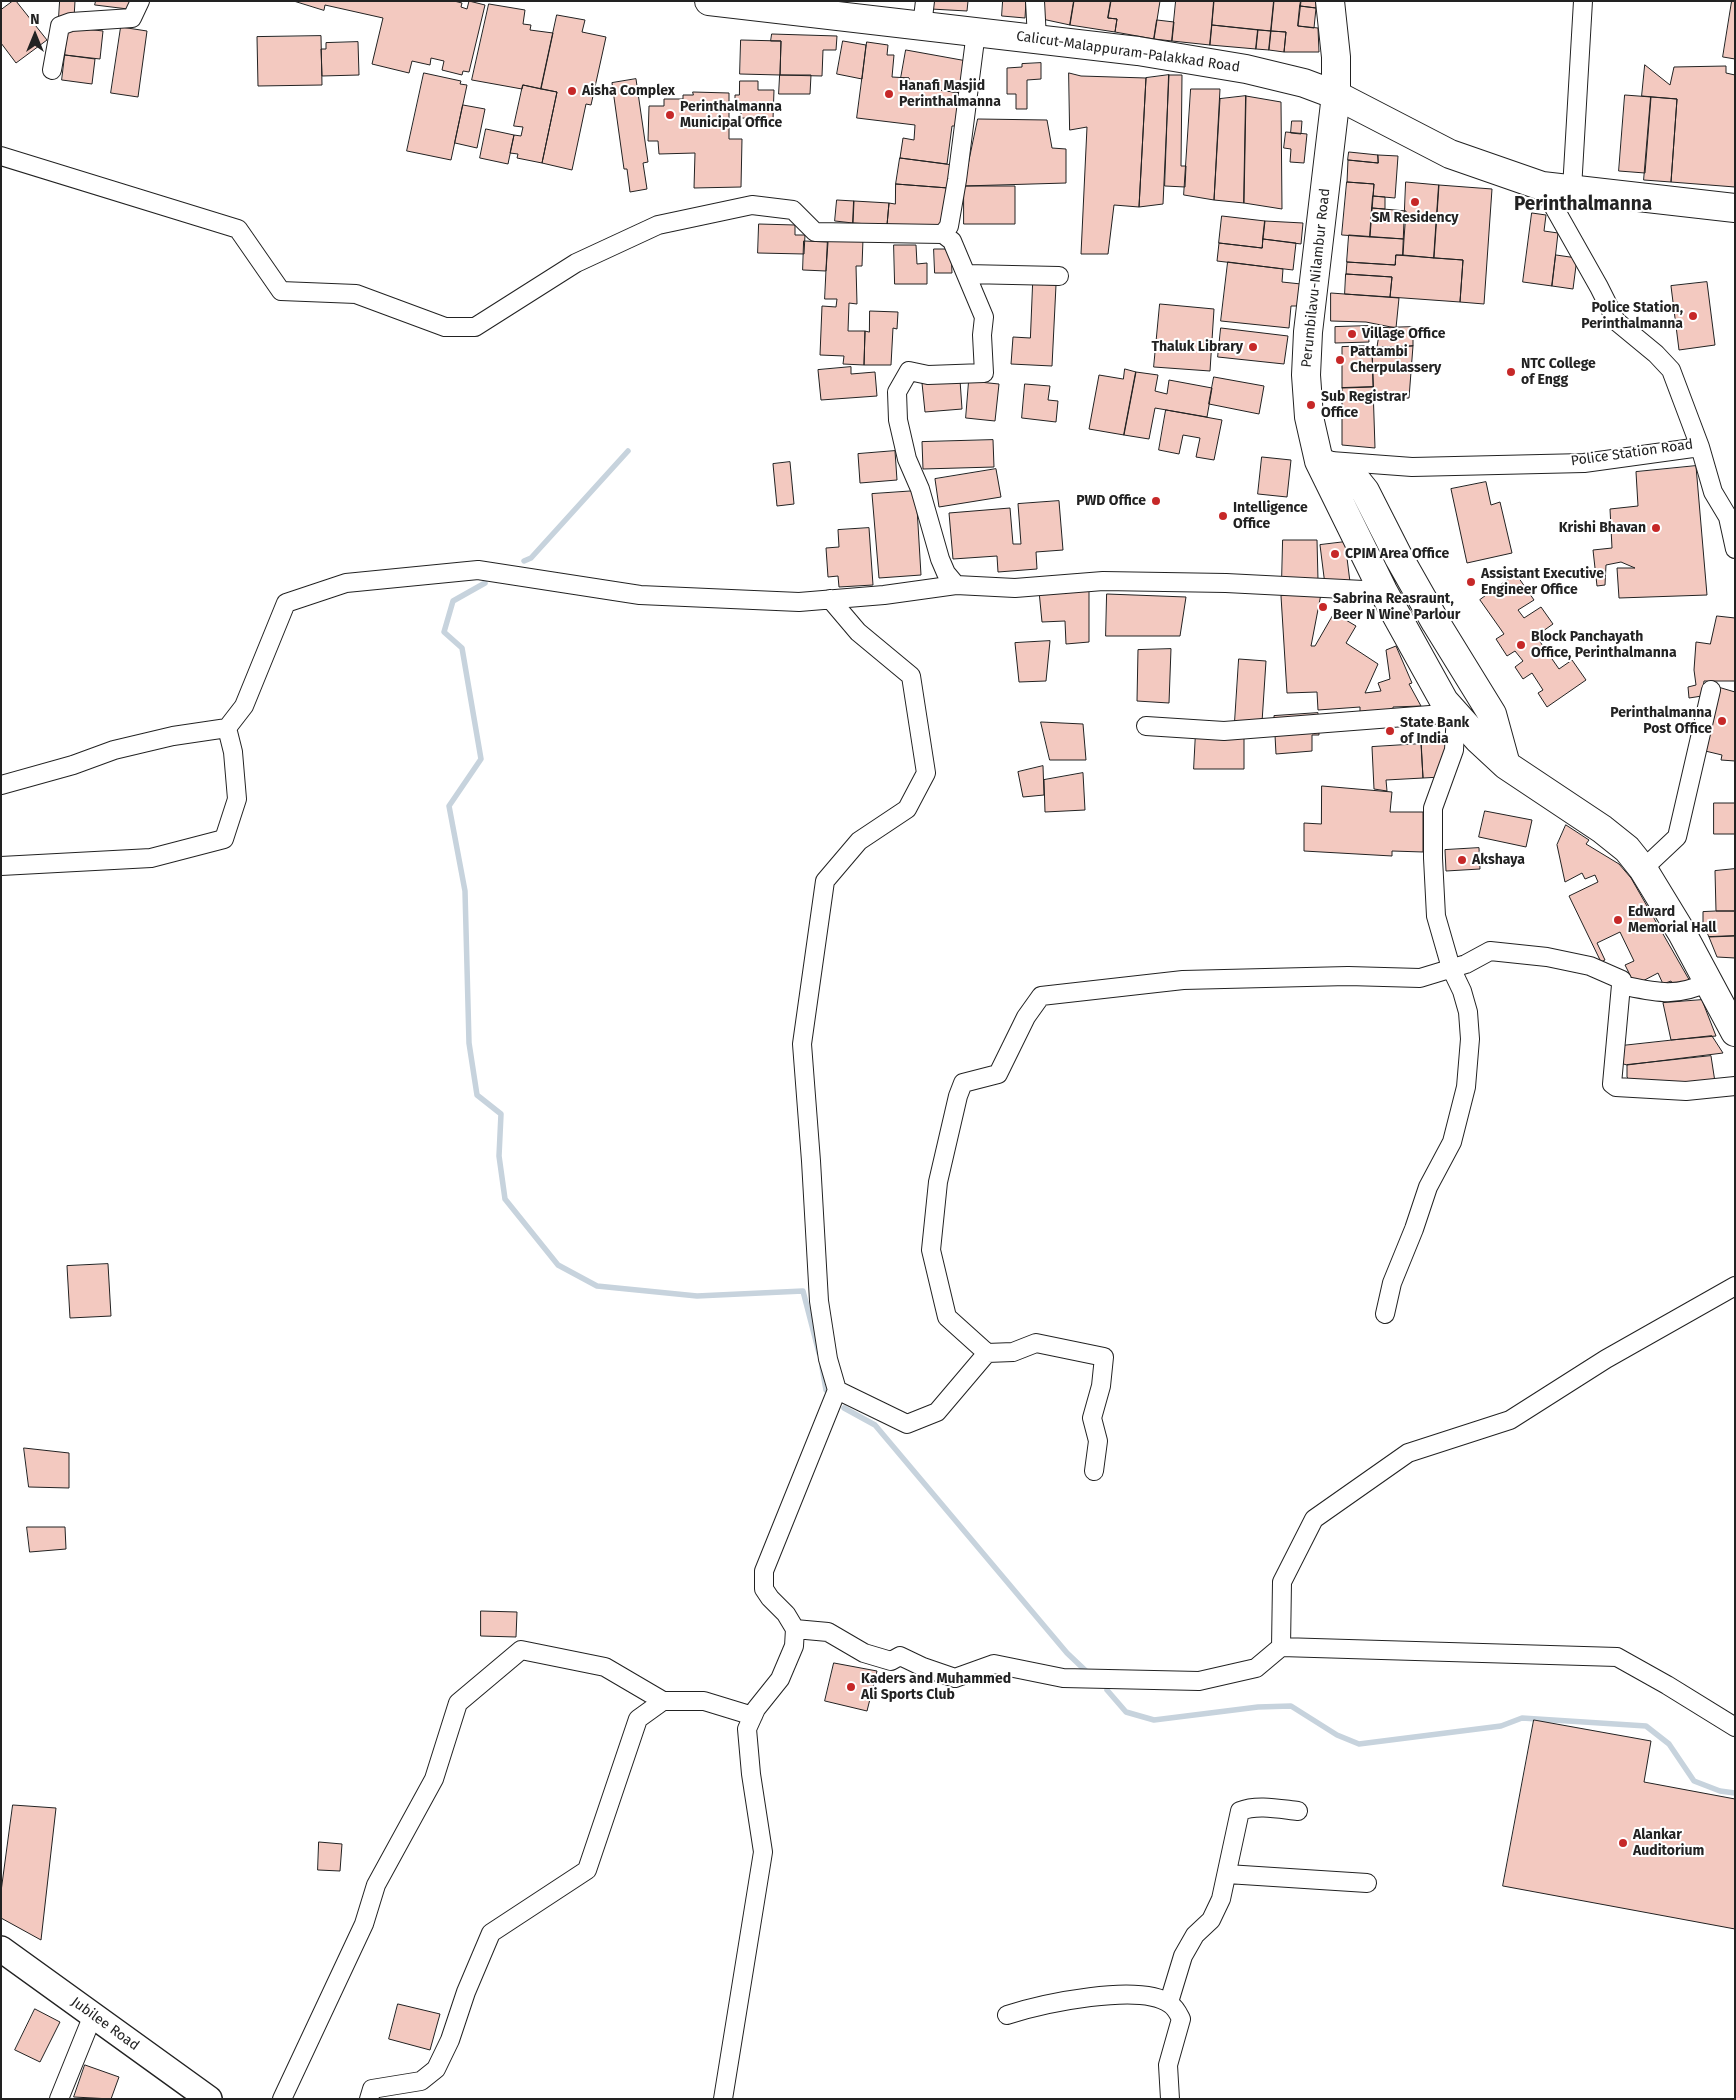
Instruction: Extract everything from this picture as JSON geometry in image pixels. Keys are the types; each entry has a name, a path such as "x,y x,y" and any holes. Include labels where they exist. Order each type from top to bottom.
{"main road":[{"name":"Calicut-Malappuram-Palakkad Road","path":"709,1 924,14 976,32 1138,51 1246,69 1304,83 1336,95 1450,154 1542,186 1735,208"},
{"name":"Perumbilavu-Nilambur Road","path":"1330,1 1336,57 1336,95 1308,332 1306,375 1309,416 1320,461 1383,591 1439,692 1478,739 1506,764 1602,829 1627,849 1644,869 1735,1032"},
{"path":"1320,461 1353,476 1364,490 1408,573 1492,714 1506,764"},
{"name":"Jubilee Road","path":"1,1949 210,2099"}],"street":[{"path":"52,70 60,26 71,22 132,18 140,1"},
{"path":"1035,1 1037,39"},
{"path":"1572,189 1583,1"},
{"path":"944,234 949,226 957,180 976,32"},
{"path":"1,156 238,229 281,292 356,294 445,327 476,327 576,263 658,224 752,205 794,210 815,232 944,234 952,241 984,317 982,335 984,372 928,375 908,371 897,392 898,420 907,459 920,489 940,559 946,574 956,585"},
{"name":"Police Station Road","path":"1320,461 1412,467 1584,463 1700,446 1671,370 1656,354 1616,321 1542,186"},
{"path":"966,274 1059,276"},
{"path":"1700,446 1713,492 1728,517 1735,549"},
{"path":"1,785 73,765 114,750 165,738 227,728 244,706 286,603 346,583 478,570 640,595 799,602 956,585 1015,588 1103,581 1226,583 1383,591"},
{"path":"723,2099 763,1852 751,1774 747,1729 756,1709 780,1679 794,1646 795,1629 786,1614 764,1589 764,1571 837,1390 828,1359 819,1301 802,1044 817,926 825,881 859,841 907,808 926,774 911,676 858,632 830,599"},
{"path":"1644,869 1677,837 1711,690"},
{"path":"1146,726 1224,731 1456,714 1454,750 1433,808 1433,858 1436,916 1451,968 1462,991 1468,1012 1470,1039 1466,1087 1452,1142 1428,1187 1414,1229 1392,1283 1385,1314"},
{"path":"1,866 152,858 224,839 237,799 233,752 227,728"},
{"path":"1094,1471 1098,1441 1092,1418 1101,1386 1104,1357 1036,1343 1012,1352 987,1353 947,1317 931,1250 938,1182 958,1096 963,1083 998,1074 1026,1018 1041,996 1183,980 1348,976 1420,978 1466,964 1490,951 1547,957 1590,966 1622,980 1612,1084 1616,1087 1686,1091 1735,1086"},
{"path":"1621,985 1668,994 1694,990 1708,982"},
{"path":"1281,1647 1282,1582 1314,1518 1408,1453 1510,1420 1606,1359 1735,1286"},
{"path":"837,1390 907,1424 938,1412 987,1353"},
{"path":"795,1629 828,1632 864,1654 891,1661 900,1656 923,1668 955,1678 994,1664 1063,1678 1199,1681 1256,1668 1281,1647 1617,1657 1735,1727"},
{"path":"282,2099 364,1924 376,1885 434,1779 458,1703 521,1650 605,1667 663,1701 704,1701 753,1716"},
{"path":"369,2099 372,2088 421,2081 436,2069 450,2040 466,1992 491,1934 587,1870 638,1718 663,1701"},
{"path":"1168,2002 1183,1956 1195,1935 1211,1920 1220,1899 1240,1811 1247,1808 1266,1808 1298,1811"},
{"path":"1226,1874 1367,1883"},
{"path":"1007,2015 1050,2002 1133,1994 1168,2002 1175,2008 1181,2019 1168,2065 1170,2099"},
{"path":"59,2099 94,2015"}],"building":[{"path":"13,1 16,1 47,40 16,63 1,43 1,10"},
{"path":"60,1 75,1 74,18 59,17"},
{"path":"96,1 138,1 136,10 95,5"},
{"path":"294,1 454,1 462,3 461,7 467,9 469,1 485,5 469,72 463,71 462,75 442,70 444,61 431,58 430,65 412,61 409,73 372,64 383,18 325,5 324,10"},
{"path":"931,1 968,1 967,11 931,9"},
{"path":"1003,1 1026,1 1025,18 1002,16"},
{"path":"1040,1 1074,1 1070,25 1042,19"},
{"path":"1074,1 1111,1 1108,18 1117,19 1115,32 1070,25"},
{"path":"1111,1 1160,1 1154,39 1115,32 1117,19 1108,18"},
{"path":"1176,1 1214,1 1210,45 1172,41"},
{"path":"1214,1 1274,1 1271,31 1212,25"},
{"path":"1274,1 1301,1 1298,26 1318,28 1319,52 1284,52 1286,32 1271,31"},
{"path":"1301,1 1316,1 1316,8 1300,6"},
{"path":"1732,1 1735,1 1735,59 1723,57"},
{"path":"489,4 525,10 523,24 531,25 530,30 553,33 541,89 523,85 522,89 472,80"},
{"path":"1300,6 1316,8 1314,28 1298,26"},
{"name":"Aisha Complex","path":"557,15 585,20 582,32 606,37 591,105 586,104 572,170 542,163 557,92 541,89"},
{"path":"1157,20 1174,22 1172,41 1154,39"},
{"path":"1212,25 1258,30 1256,49 1210,45"},
{"path":"68,27 103,31 100,59 65,55"},
{"path":"121,27 147,31 138,97 111,93"},
{"path":"1258,30 1271,31 1269,50 1256,49"},
{"path":"1271,31 1286,32 1284,52 1269,50"},
{"path":"772,34 837,36 836,50 823,50 822,76 780,75 781,41 771,41"},
{"path":"321,36 322,85 258,86 257,37"},
{"path":"741,40 781,41 780,75 740,74"},
{"path":"843,41 866,45 862,79 837,74"},
{"path":"358,42 359,75 322,76 321,49 326,49 326,43"},
{"path":"867,42 888,45 887,55 894,55 892,77 909,78 908,86 961,93 956,126 952,126 947,164 900,158 903,138 914,140 915,125 857,118"},
{"path":"906,50 967,61 961,93 908,86 909,78 901,78"},
{"path":"65,55 95,59 92,84 62,80"},
{"path":"1041,63 1041,79 1027,80 1027,109 1016,109 1016,94 1007,94 1007,68 1022,67 1022,64"},
{"path":"1645,65 1670,85 1674,67 1726,66 1726,73 1735,75 1735,187 1671,182 1677,99 1642,96"},
{"path":"424,73 461,81 460,84 467,85 451,160 407,151"},
{"path":"1069,73 1081,76 1146,78 1139,207 1114,205 1108,254 1081,254 1087,127 1070,130"},
{"path":"780,75 811,75 810,94 779,94"},
{"path":"1169,75 1182,75 1181,166 1186,166 1185,187 1165,186"},
{"path":"1169,75 1163,204 1139,207 1146,78"},
{"name":"Aisha Complex","path":"636,79 648,162 643,163 647,189 630,192 627,169 624,169 612,83"},
{"path":"740,81 758,81 758,90 774,90 773,119 741,118 741,106 735,106 735,95 739,95"},
{"path":"523,85 557,92 542,163 517,158 518,154 510,153 514,135 521,136 523,127 514,126"},
{"path":"1191,89 1220,89 1214,200 1184,195"},
{"path":"693,92 729,93 729,139 742,139 741,187 694,188 695,153 659,154 658,141 648,141 649,106 664,106 664,99 683,99 683,95 693,95"},
{"path":"1625,95 1651,97 1645,173 1619,171"},
{"path":"1246,96 1281,102 1282,209 1244,203"},
{"path":"1246,96 1244,203 1214,200 1220,99"},
{"path":"1651,97 1677,99 1671,182 1644,180"},
{"path":"463,105 485,109 477,148 455,143"},
{"path":"978,119 1047,120 1052,148 1066,149 1066,183 964,186"},
{"path":"1292,121 1302,121 1301,134 1291,133"},
{"path":"486,129 514,135 508,164 480,158"},
{"path":"1286,132 1307,134 1304,163 1290,162 1291,149 1284,148"},
{"path":"1349,152 1378,155 1378,163 1348,160"},
{"path":"1378,155 1398,156 1395,198 1373,196 1374,184 1347,182 1348,160 1378,163"},
{"path":"900,158 953,165 948,188 896,184"},
{"path":"1347,182 1374,184 1370,237 1342,235"},
{"path":"1406,182 1439,185 1434,258 1403,255"},
{"path":"896,184 948,188 944,229 887,225 889,203 895,204"},
{"path":"1439,185 1492,189 1484,304 1460,302 1463,260 1434,258"},
{"path":"964,186 1015,186 1015,224 964,224"},
{"path":"1373,196 1385,197 1385,209 1372,208"},
{"path":"837,200 854,201 853,223 835,221"},
{"path":"854,201 889,203 887,225 853,223"},
{"path":"1372,208 1406,211 1404,239 1370,237"},
{"path":"1532,213 1546,215 1544,231 1558,233 1552,286 1523,282"},
{"path":"1222,216 1265,221 1262,248 1219,243"},
{"path":"1265,221 1303,223 1301,244 1263,239"},
{"path":"759,224 795,225 795,235 805,235 804,254 758,253"},
{"path":"1349,235 1404,239 1403,255 1396,255 1395,265 1347,262"},
{"path":"828,237 863,239 862,266 856,266 857,304 849,303 848,331 865,331 864,365 843,364 844,356 820,355 822,306 836,307 837,299 825,299"},
{"path":"1263,239 1296,243 1293,270 1217,261 1219,243 1262,248"},
{"path":"804,241 828,242 826,271 803,270"},
{"path":"894,245 916,245 917,264 927,263 927,284 895,284"},
{"path":"934,249 951,249 952,273 935,273"},
{"path":"1396,255 1463,260 1460,302 1390,297 1392,277 1346,274 1347,262 1395,265"},
{"path":"1556,255 1577,258 1573,289 1552,286"},
{"path":"1228,262 1283,269 1282,282 1301,284 1299,306 1291,306 1289,328 1221,321"},
{"path":"1346,274 1392,277 1390,297 1345,294"},
{"name":"Police Station, Perinthalmanna","path":"1707,282 1715,345 1679,350 1671,286"},
{"path":"1033,284 1056,285 1052,366 1011,364 1013,337 1030,338"},
{"path":"1331,293 1399,298 1396,328 1366,322 1331,321"},
{"path":"1160,304 1214,309 1210,371 1154,367"},
{"path":"870,311 898,312 897,329 893,328 891,365 864,365 865,331 869,332"},
{"name":"Village Office","path":"1368,326 1369,342 1335,343 1335,327"},
{"path":"1413,327 1413,346 1377,347 1380,328"},
{"name":"Thaluk Library","path":"1221,328 1288,336 1284,364 1218,357"},
{"path":"1372,346 1373,387 1342,388 1342,347"},
{"path":"1413,346 1409,398 1374,400 1372,351"},
{"path":"851,367 851,374 875,372 877,396 821,400 818,370"},
{"path":"1125,369 1136,372 1124,435 1089,429 1099,375 1123,379"},
{"path":"1136,372 1158,375 1155,391 1167,394 1169,380 1212,388 1207,417 1155,408 1149,439 1124,435"},
{"path":"1214,377 1264,386 1259,414 1209,404"},
{"path":"960,380 962,409 925,412 922,383"},
{"path":"969,381 999,384 995,421 966,418"},
{"path":"1025,384 1050,386 1048,400 1058,401 1056,422 1022,418"},
{"path":"1373,387 1375,448 1342,445 1342,388"},
{"path":"1166,410 1222,420 1214,460 1196,457 1200,438 1183,435 1179,454 1159,450"},
{"path":"993,440 994,467 923,469 922,442"},
{"path":"895,451 897,480 860,483 858,454"},
{"path":"1262,457 1291,460 1287,497 1258,494"},
{"path":"790,462 794,504 777,506 773,464"},
{"name":"Krishi Bhavan","path":"1696,466 1707,595 1619,598 1617,568 1635,568 1621,562 1606,565 1605,585 1597,586 1593,550 1612,548 1610,509 1638,506 1636,472"},
{"path":"996,469 1001,497 939,507 935,479"},
{"path":"1486,482 1491,505 1500,502 1512,553 1467,563 1451,489"},
{"path":"916,491 921,575 879,578 872,494"},
{"path":"1059,501 1063,550 1036,552 1037,569 998,572 997,556 953,559 949,513 1010,508 1013,544 1021,544 1018,504"},
{"path":"869,528 873,585 839,587 838,576 828,577 826,548 839,547 838,530"},
{"path":"1283,540 1317,540 1318,580 1282,580"},
{"path":"1345,542 1350,582 1325,585 1320,545"},
{"name":"Block Panchayath Office, Perinthalmanna","path":"1516,574 1534,600 1518,610 1524,618 1541,607 1553,624 1536,636 1559,669 1572,660 1586,680 1547,707 1538,693 1543,690 1532,673 1523,679 1515,667 1523,661 1515,651 1507,656 1496,639 1504,634 1480,600"},
{"path":"1089,588 1089,642 1066,644 1065,621 1042,622 1039,591"},
{"path":"1107,594 1186,597 1180,636 1106,636"},
{"path":"1321,594 1311,646 1315,646 1334,613 1356,626 1346,643 1378,664 1365,693 1381,691 1378,683 1390,679 1386,650 1396,646 1412,683 1409,684 1421,706 1393,707 1393,712 1360,714 1360,707 1318,710 1317,692 1287,693 1281,596"},
{"path":"1717,616 1735,618 1735,681 1704,681 1702,696 1689,698 1688,687 1696,685 1694,670 1696,642 1710,644"},
{"path":"1050,641 1046,681 1019,682 1015,643"},
{"path":"1171,649 1169,703 1137,701 1138,650"},
{"path":"1239,659 1266,661 1262,722 1235,721"},
{"name":"Perinthalmanna Post Office","path":"1718,687 1735,692 1735,761 1721,760 1722,755 1701,750"},
{"path":"1318,713 1319,735 1312,735 1312,751 1276,754 1274,716"},
{"path":"1041,722 1083,724 1086,760 1050,760"},
{"path":"1196,731 1244,731 1244,769 1194,769"},
{"path":"1451,738 1441,777 1423,778 1421,740"},
{"path":"1421,744 1423,778 1386,780 1387,791 1374,789 1372,747"},
{"path":"1043,766 1044,795 1023,797 1018,772"},
{"path":"1083,773 1085,810 1045,812 1044,780"},
{"path":"1322,786 1392,792 1390,812 1423,812 1423,852 1392,851 1392,856 1304,851 1304,823 1321,824"},
{"path":"1714,803 1735,803 1735,834 1714,834"},
{"path":"1485,811 1532,820 1526,847 1479,837"},
{"name":"Edward Memorial Hall","path":"1566,825 1589,840 1586,844 1619,864 1631,878 1691,983 1676,990 1671,981 1663,984 1658,973 1635,985 1625,965 1634,961 1620,932 1597,943 1605,960 1601,962 1569,896 1598,882 1595,875 1585,879 1582,873 1565,882 1557,845"},
{"name":"Akshaya","path":"1479,848 1480,869 1446,871 1445,850"},
{"path":"1735,869 1735,911 1716,911 1715,871"},
{"path":"1735,911 1735,936 1709,937 1703,924 1703,912"},
{"path":"1735,936 1735,958 1717,957 1709,937"},
{"path":"1702,1000 1716,1036 1671,1040 1663,1003"},
{"path":"1712,1036 1723,1053 1627,1065 1620,1063 1621,1046"},
{"path":"1711,1056 1715,1082 1651,1085 1631,1082 1627,1077 1627,1065"},
{"path":"108,1264 111,1316 70,1318 67,1266"},
{"path":"24,1448 69,1453 69,1488 29,1487"},
{"path":"27,1527 65,1527 66,1549 30,1552"},
{"path":"481,1611 517,1612 516,1637 481,1636"},
{"name":"Kaders and Muhammed Ali Sports Club","path":"834,1663 877,1671 867,1711 825,1701"},
{"name":"Alankar Auditorium","path":"1534,1720 1651,1741 1644,1782 1735,1799 1735,1929 1503,1886"},
{"path":"13,1805 56,1808 41,1940 1,1918 1,1892"},
{"path":"319,1842 342,1844 340,1871 318,1870"},
{"path":"398,2004 440,2014 430,2050 389,2039"},
{"path":"35,2009 60,2022 40,2062 15,2050"},
{"path":"85,2065 119,2077 111,2099 74,2097"}],"waterway":[{"path":"524,561 531,558 628,451"},
{"path":"485,583 453,601 444,632 462,648 481,759 449,806 465,891 469,1043 477,1095 501,1114 499,1156 505,1199 558,1265 597,1286 697,1296 803,1291 819,1353"},
{"path":"822,1367 826,1390"},
{"path":"844,1408 875,1425 1067,1653 1086,1671"},
{"path":"1107,1690 1126,1712 1154,1720 1258,1707 1291,1706 1337,1735 1359,1744 1501,1726 1522,1718 1646,1726 1669,1744 1694,1781 1720,1791 1735,1793"}],"place":[{"name":"Aisha Complex","path":"572,91"},
{"name":"Hanafi Masjid Perinthalmanna","path":"889,94"},
{"name":"Perinthalmanna Municipal Office","path":"670,115"},
{"name":"SM Residency","path":"1415,202"},
{"name":"Police Station, Perinthalmanna","path":"1693,316"},
{"name":"Village Office","path":"1352,334"},
{"name":"Thaluk Library","path":"1253,347"},
{"name":"Pattambi Cherpulassery","path":"1340,360"},
{"name":"NTC College of Engg","path":"1511,372"},
{"name":"Sub Registrar Office","path":"1311,405"},
{"name":"PWD Office","path":"1156,501"},
{"name":"Intelligence Office","path":"1223,516"},
{"name":"Krishi Bhavan","path":"1656,528"},
{"name":"CPIM Area Office","path":"1335,554"},
{"name":"Assistant Executive Engineer Office","path":"1471,582"},
{"name":"Sabrina Reasraunt, Beer N Wine Parlour","path":"1323,607"},
{"name":"Block Panchayath Office, Perinthalmanna","path":"1521,645"},
{"name":"Perinthalmanna Post Office","path":"1722,721"},
{"name":"State Bank of India","path":"1390,731"},
{"name":"Akshaya","path":"1462,860"},
{"name":"Edward Memorial Hall","path":"1618,920"},
{"name":"Kaders and Muhammed Ali Sports Club","path":"851,1687"},
{"name":"Alankar Auditorium","path":"1623,1843"}],"district":[{"name":"Perinthalmanna","path":"1583,205"}]}
